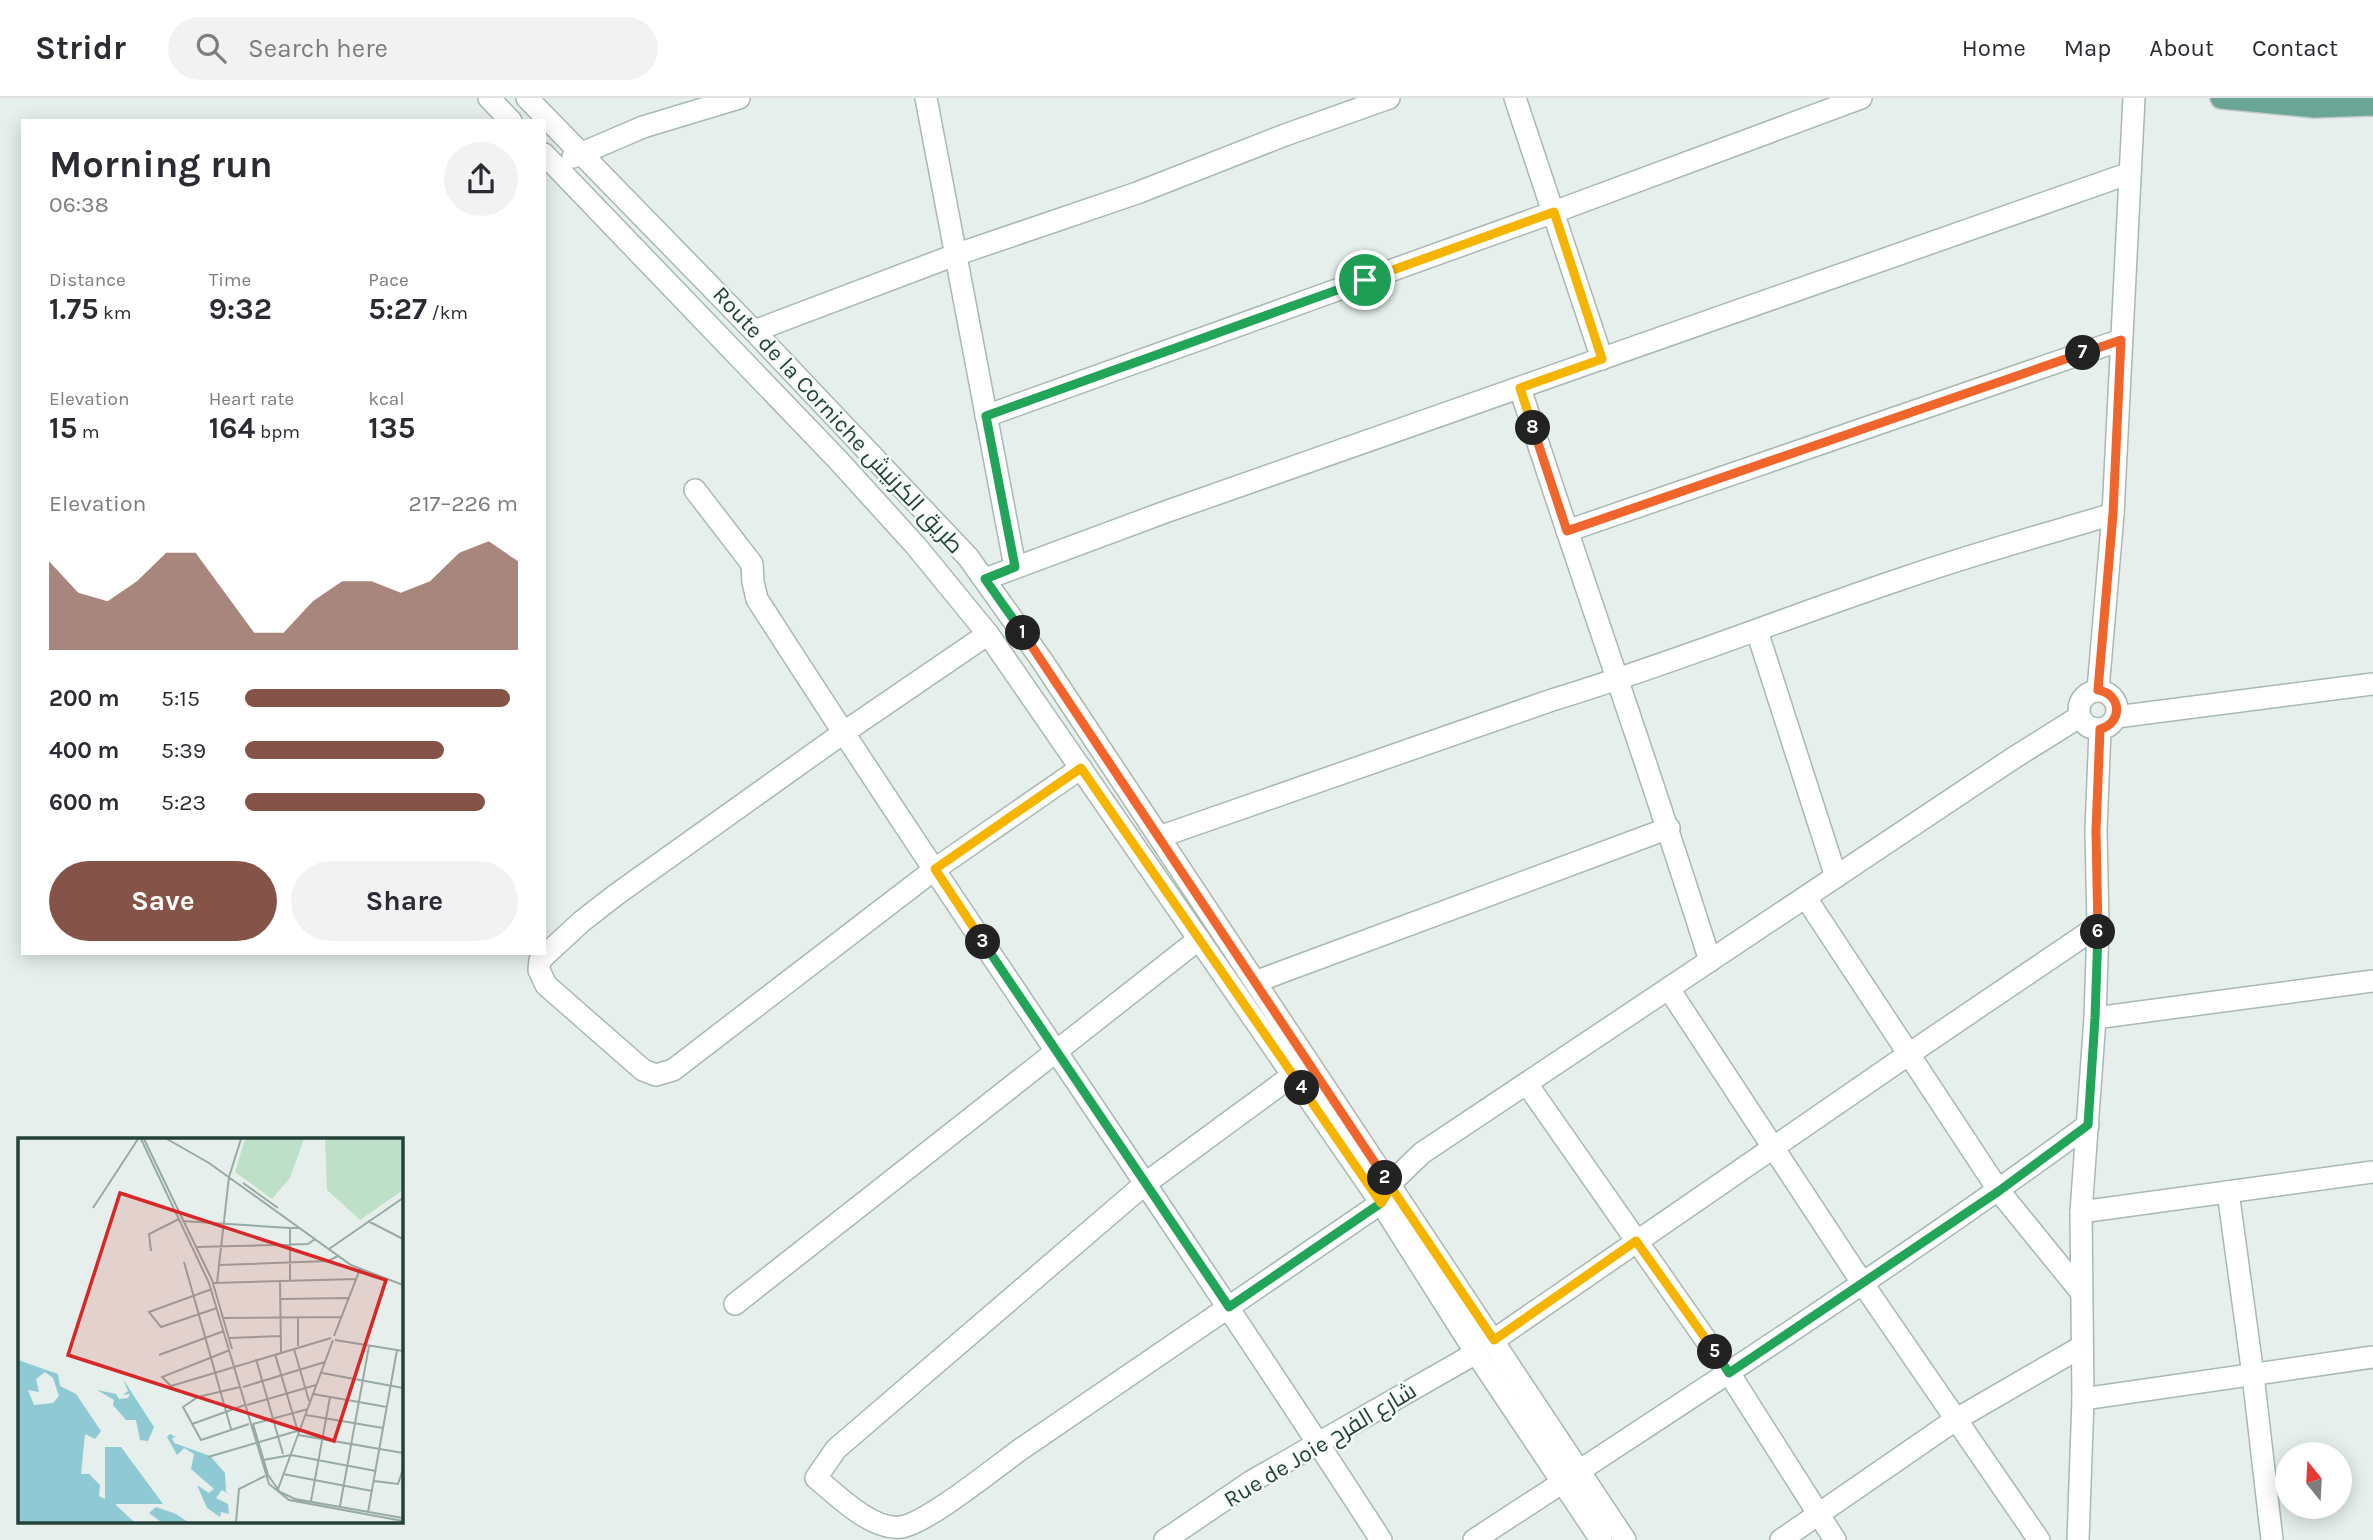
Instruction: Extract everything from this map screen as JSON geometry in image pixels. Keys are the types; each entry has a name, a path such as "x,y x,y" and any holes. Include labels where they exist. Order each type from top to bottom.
{"main road":[{"path":"2221,98 2314,107 2373,106"}],"street":[{"path":"489,98 509,119"},
{"name":"Route de la Corniche طريق الكرنيش","path":"527,98 754,331 985,579 1255,982 1386,1195 1571,1477 1625,1540"},
{"path":"550,160 583,153 643,127 739,98"},
{"path":"926,98 1015,567"},
{"path":"754,331 955,256 1137,193 1389,98"},
{"path":"1515,98 1602,359"},
{"path":"986,416 1554,212 1861,98"},
{"path":"2098,690 2113,514 2134,98"},
{"name":"Route de la Corniche طريق الكرنيش","path":"550,160 838,460 955,591 988,634 1293,1075 1386,1195"},
{"path":"985,579 1168,511 2130,173"},
{"path":"1567,531 2121,340"},
{"path":"1520,388 1669,828 1710,961"},
{"path":"695,490 752,564 752,582 757,599 843,733 1229,1307 1381,1540"},
{"path":"1159,837 1552,699 1617,680 1904,578 2113,514"},
{"path":"1757,631 1836,877"},
{"path":"546,954 581,922 843,733 988,634"},
{"path":"2078,1540 2083,1399 2081,1212 2095,1018 2098,926 2096,831 2108,723 2117,705 2115,699 2105,691 2098,690 2082,699 2078,710 2087,726 2108,723 2373,684"},
{"path":"1293,1075 1146,1183 836,1449 816,1478 865,1516 882,1525 898,1528 918,1522 1386,1195 1396,1178 1422,1153 2012,759 2080,717"},
{"path":"545,955 540,960 539,970 546,985 643,1070 656,1075 673,1070 935,869 1081,768"},
{"path":"1255,982 1669,828"},
{"path":"1806,898 1999,1191 2081,1292"},
{"name":"Rue de Joie شارع الفرح","path":"1166,1540 1252,1481 1485,1347 2098,926"},
{"path":"735,1304 1199,939"},
{"path":"2095,1018 2373,981"},
{"path":"1669,989 1863,1284 2039,1540"},
{"path":"1527,1084 1729,1373 1835,1540"},
{"path":"1474,1540 1863,1284 1999,1191 2088,1125"},
{"path":"2081,1212 2373,1172"},
{"path":"2228,1192 2272,1540"},
{"path":"1781,1540 1955,1420 2081,1347"},
{"path":"2083,1399 2373,1357"},
{"name":"Route de la Corniche طريق الكرنيش","path":"1571,1477 1601,1540"}],"route":[{"path":"1365,280 986,416 1015,567 985,579 1041,659 1391,1187 1381,1203 1229,1307 935,869 1081,768 1381,1203 1391,1187 1494,1340 1636,1241 1729,1373 1999,1191 2088,1125 2098,926 2096,831 2100,729 2111,723 2117,712 2115,699 2105,691 2098,690 2113,514 2121,340 1567,531 1520,388 1602,359 1554,212 1365,280"}]}
